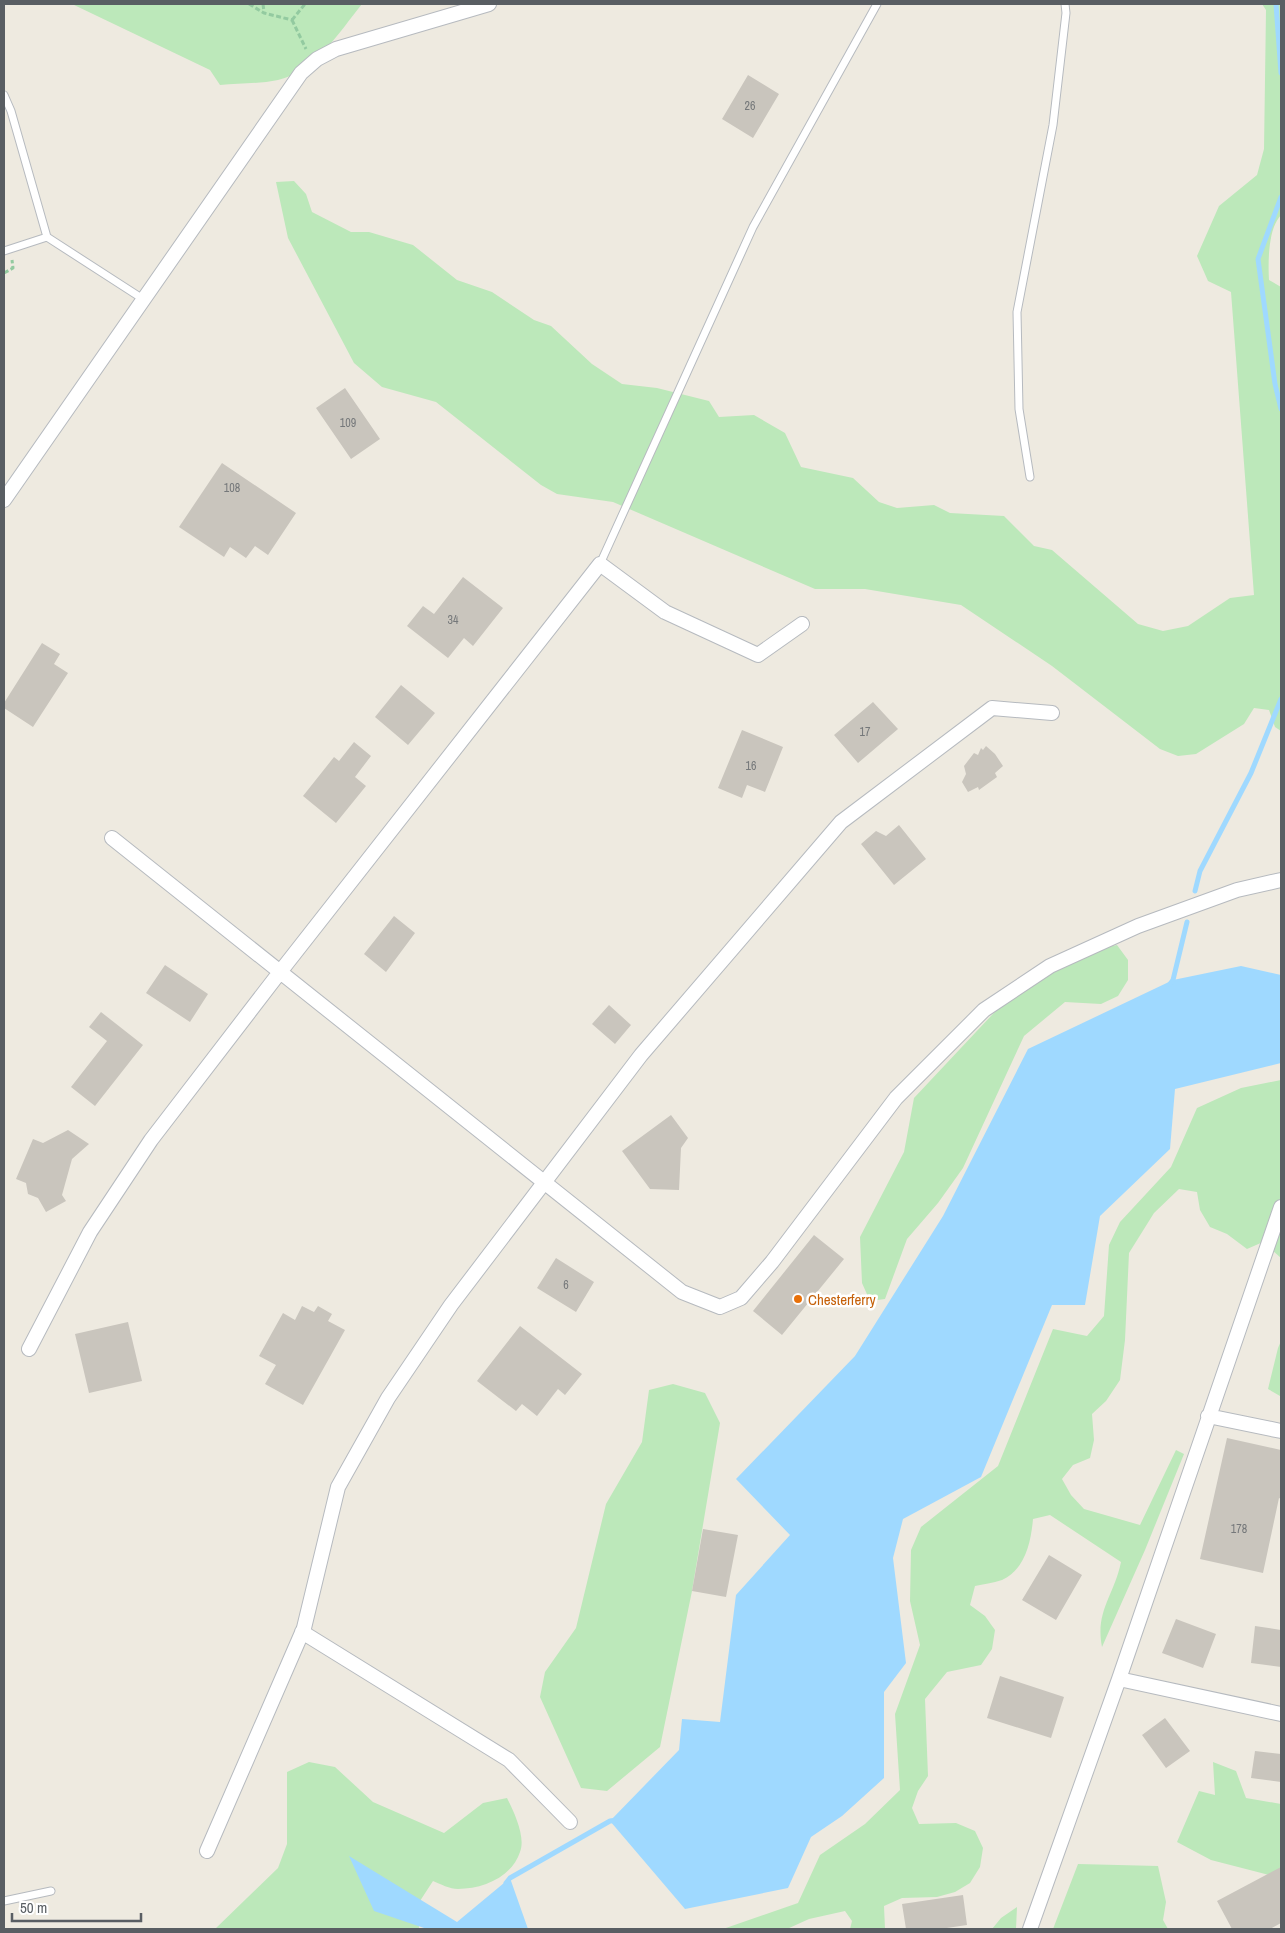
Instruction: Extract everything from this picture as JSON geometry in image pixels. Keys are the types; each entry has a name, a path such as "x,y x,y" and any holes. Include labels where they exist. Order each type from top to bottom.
{"street":[{"path":"4,500 301,73 312,63 336,49 489,4"},
{"path":"29,1349 90,1232 140,1155 280,972 600,564 665,612 758,655 802,624"},
{"path":"207,1851 302,1632 338,1487 388,1398 451,1305 641,1055 841,822 992,708 1052,713"},
{"path":"112,838 682,1292 720,1307 741,1298 772,1262 896,1098 984,1010 1050,966 1138,926 1237,890 1281,880"},
{"path":"1030,1929 1119,1679 1281,1207"},
{"path":"1208,1416 1281,1432"},
{"path":"302,1632 509,1760 570,1822"},
{"path":"1119,1679 1281,1714"}],"lane":[{"path":"600,564 753,227 877,4"},
{"path":"1030,477 1019,409 1017,312 1053,125 1066,13 1065,4"},
{"path":"4,95 11,111 47,237 143,299"},
{"path":"4,251 47,237"},
{"path":"4,1901 51,1891"}],"path":[{"path":"249,4 264,12 292,20 312,63"},
{"path":"263,4 264,12"},
{"path":"292,20 304,4"},
{"path":"4,274 13,268"}],"green space":[{"path":"72,4 362,4 336,38 304,69 278,80 220,85 210,70"},
{"path":"1262,4 1281,4 1281,215 1273,228 1271,237 1269,280 1281,287 1281,731 1275,727 1269,710 1254,708 1244,724 1196,754 1178,756 1160,749 1052,666 961,605 865,589 815,589 613,502 557,494 541,485 436,402 382,387 354,363 288,238 276,182 294,181 306,194 312,212 351,232 369,232 413,245 457,280 492,292 534,320 551,326 592,364 622,384 657,388 709,401 719,417 754,415 785,433 801,467 853,478 879,502 897,508 934,505 950,513 1004,516 1034,546 1052,550 1138,624 1163,631 1188,626 1230,598 1254,595 1231,292 1208,281 1197,256 1219,206 1257,175 1264,149 1266,10"},
{"path":"1117,945 1128,960 1128,980 1118,996 1101,1004 1065,1002 1024,1036 963,1168 938,1203 907,1239 885,1299 870,1301 862,1283 860,1237 904,1152 914,1098 1006,1000 1085,952"},
{"path":"1281,1080 1281,1258 1263,1242 1247,1249 1227,1234 1210,1227 1200,1210 1197,1192 1179,1189 1154,1213 1129,1253 1125,1340 1120,1380 1106,1401 1092,1414 1094,1440 1090,1458 1073,1465 1062,1479 1071,1495 1084,1509 1140,1525 1176,1450 1184,1454 1145,1550 1102,1647 1101,1623 1103,1613 1121,1562 1050,1515 1033,1519 1028,1546 1016,1569 1002,1580 975,1586 970,1605 985,1616 995,1630 992,1649 981,1665 947,1672 925,1699 928,1776 918,1791 912,1808 919,1824 956,1823 975,1831 983,1848 980,1867 970,1883 955,1892 937,1897 902,1898 884,1906 885,1929 850,1929 852,1921 845,1911 809,1919 787,1929 723,1929 798,1903 820,1855 865,1824 900,1790 895,1714 920,1645 910,1601 911,1550 921,1527 998,1466 1053,1329 1087,1336 1104,1316 1109,1245 1120,1222 1171,1167 1197,1108 1241,1088"},
{"path":"1281,1341 1281,1395 1280,1396 1268,1389"},
{"path":"673,1384 705,1393 720,1423 692,1591 660,1747 607,1791 581,1788 540,1697 545,1672 576,1628 606,1504 642,1442 649,1390"},
{"path":"309,1762 335,1767 373,1802 444,1833 483,1803 507,1798 513,1810 521,1839 520,1852 516,1861 503,1875 477,1887 455,1889 433,1881 418,1904 419,1929 215,1929 278,1868 287,1844 287,1772"},
{"path":"1213,1762 1236,1771 1246,1798 1281,1804 1281,1878 1211,1860 1177,1842 1199,1791 1215,1795"},
{"path":"1078,1864 1158,1866 1166,1902 1163,1920 1168,1929 1053,1929"},
{"path":"1017,1907 1016,1929 992,1929 1001,1918"}],"water":[{"path":"1241,966 1281,975 1281,1063 1175,1089 1170,1149 1100,1216 1085,1305 1052,1305 981,1477 903,1519 893,1558 906,1663 884,1692 884,1778 842,1816 811,1837 788,1888 685,1909 610,1821 679,1750 682,1719 720,1722 736,1595 790,1535 736,1479 855,1356 943,1216 1028,1049 1173,980"},
{"path":"349,1856 457,1922 510,1878 528,1929 427,1929 374,1911"}],"building":[{"path":"748,75 779,94 753,138 722,119"},
{"path":"345,388 380,439 351,459 316,408"},
{"path":"222,463 296,513 268,555 255,546 246,558 230,547 224,557 179,527"},
{"path":"463,577 503,608 473,646 464,638 448,658 407,626 423,606 434,614"},
{"path":"42,643 60,654 54,664 68,673 33,727 4,708 4,703"},
{"path":"401,685 435,713 408,745 375,717"},
{"path":"873,702 898,729 858,763 834,735"},
{"path":"742,730 783,747 765,792 747,785 742,798 718,788"},
{"path":"354,742 371,756 355,777 366,786 336,823 303,796 334,757 339,761"},
{"path":"986,746 995,754 1003,766 995,773 997,777 979,790 978,787 968,792 962,782 966,774 964,766 974,753 978,755 981,748 983,750"},
{"path":"899,825 926,859 894,885 861,844 876,831 886,836"},
{"path":"394,916 415,933 386,972 364,954"},
{"path":"165,965 208,994 190,1022 146,993"},
{"path":"609,1005 631,1025 615,1044 592,1024"},
{"path":"101,1012 143,1045 95,1106 71,1087 107,1041 89,1027"},
{"path":"671,1115 688,1138 681,1148 679,1190 650,1189 622,1151"},
{"path":"68,1130 89,1144 72,1159 62,1195 66,1201 46,1212 38,1198 28,1194 26,1183 16,1179 33,1139 43,1143"},
{"path":"814,1235 844,1259 782,1335 753,1311"},
{"path":"556,1258 594,1282 576,1312 537,1288"},
{"path":"302,1306 314,1312 318,1306 332,1314 328,1321 345,1330 303,1405 265,1384 276,1365 259,1356 283,1313 295,1320"},
{"path":"128,1322 142,1381 89,1393 75,1334"},
{"path":"520,1326 582,1374 565,1395 558,1389 537,1416 522,1404 516,1411 477,1381"},
{"path":"1227,1438 1281,1450 1281,1499 1279,1498 1263,1573 1200,1559"},
{"path":"703,1529 738,1535 726,1597 692,1591"},
{"path":"1049,1555 1082,1575 1056,1620 1022,1600"},
{"path":"1176,1619 1216,1634 1203,1668 1162,1653"},
{"path":"1255,1626 1281,1630 1281,1667 1251,1663"},
{"path":"1000,1676 1064,1697 1051,1738 987,1718"},
{"path":"1165,1718 1190,1751 1166,1768 1142,1735"},
{"path":"1255,1751 1281,1754 1281,1782 1251,1778"},
{"path":"1281,1867 1281,1923 1270,1929 1232,1929 1217,1901"},
{"path":"963,1895 967,1925 940,1929 906,1929 902,1904"}],"waterway":[{"path":"1276,4 1281,73"},
{"path":"1281,197 1258,259 1275,384 1281,409"},
{"path":"1195,891 1200,871 1251,773 1281,699"},
{"path":"1170,984 1173,980 1187,922"},
{"path":"506,1883 510,1878 610,1821 617,1820"}],"place":[{"name":"Chesterferry","path":"798,1299"}]}
